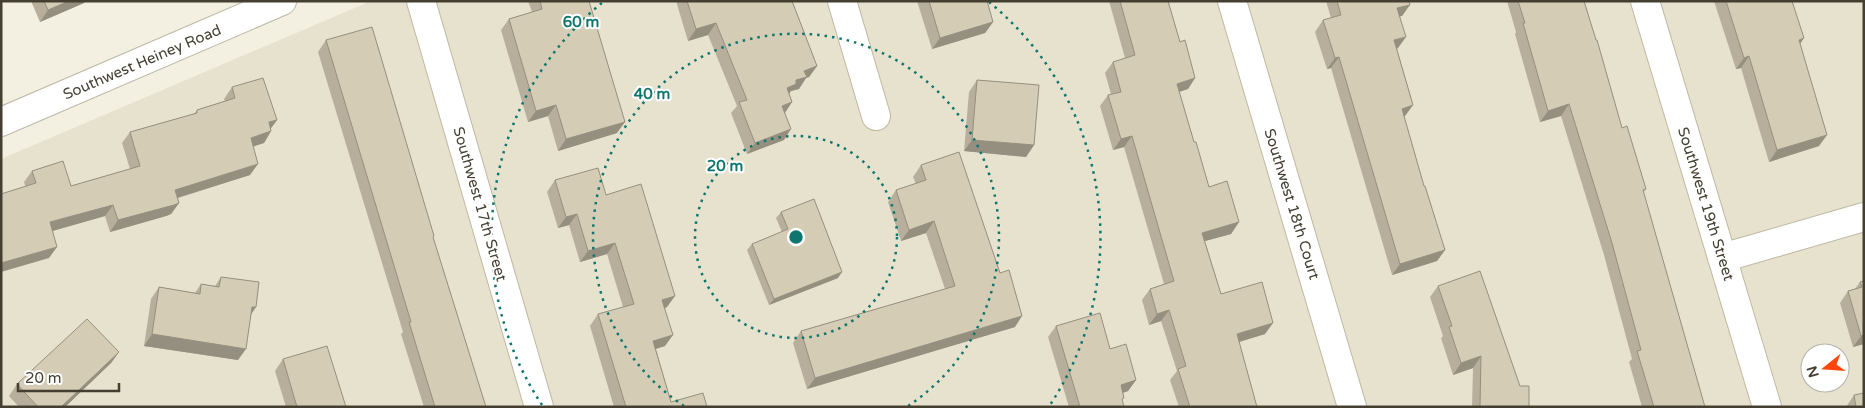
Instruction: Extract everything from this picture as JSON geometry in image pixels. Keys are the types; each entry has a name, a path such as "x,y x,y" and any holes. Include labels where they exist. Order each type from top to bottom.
{"street":[{"name":"Southwest Heiney Road","path":"1,122 282,1"},
{"name":"Southwest 17th Street","path":"421,1 539,407"},
{"path":"842,1 876,116"},
{"name":"Southwest 18th Court","path":"1232,1 1352,407"},
{"name":"Southwest 19th Street","path":"1645,1 1767,407"},
{"path":"1722,258 1864,217"}],"shaded area":[{"path":"371,1 1864,1 1864,407 1,407 1,159"}],"building":[{"path":"44,1 69,1 48,10"},
{"path":"540,1 589,1 625,122 566,139 556,105 536,111 509,19 542,9"},
{"path":"687,1 792,1 817,66 804,71 807,77 796,80 796,84 787,88 792,102 782,106 791,129 755,143 739,102 747,100 716,23 696,29"},
{"path":"929,1 987,1 993,22 940,38"},
{"path":"1120,1 1168,1 1180,42 1185,40 1195,78 1177,84 1194,142 1196,142 1209,187 1227,181 1239,222 1202,233 1221,294 1262,282 1273,323 1237,334 1257,407 1190,407 1178,369 1186,366 1169,310 1157,314 1150,289 1174,281 1132,136 1121,139 1108,95 1121,92 1113,62 1135,55"},
{"path":"1337,1 1409,1 1410,5 1397,8 1406,37 1394,40 1413,105 1402,109 1445,250 1400,264 1339,57 1335,58 1323,20 1341,15"},
{"path":"1518,1 1584,1 1622,128 1627,126 1646,189 1643,190 1705,407 1654,407 1637,351 1641,350 1612,243 1569,104 1548,111"},
{"path":"1726,1 1792,1 1804,38 1799,40 1827,135 1777,150 1749,56 1744,58"},
{"path":"372,27 433,237 486,407 435,407 409,322 411,322 326,40"},
{"path":"263,78 277,120 269,122 271,131 251,138 258,164 175,190 179,203 174,205 118,220 113,205 50,222 57,247 1,263 1,194 36,183 32,171 63,161 71,186 140,166 130,132 197,113 197,110 235,98 232,87"},
{"path":"977,80 1039,85 1034,145 972,140"},
{"path":"959,152 1000,273 1009,270 1022,316 815,378 801,331 955,286 934,221 909,230 896,190 926,180 921,165"},
{"path":"598,168 606,195 641,184 675,296 662,300 673,335 653,341 671,402 703,393 707,407 626,407 598,314 634,304 615,243 588,251 577,214 566,217 555,180"},
{"path":"814,199 842,272 774,299 752,244 788,229 781,212"},
{"path":"1480,271 1520,386 1529,386 1529,407 1480,407 1481,356 1461,363 1449,327 1452,326 1438,286"},
{"path":"221,277 259,282 256,307 252,307 246,349 152,334 159,287 200,294 201,284 219,287"},
{"path":"1864,281 1864,335 1861,336 1848,291 1862,287 1860,282"},
{"path":"1100,313 1110,349 1126,344 1136,380 1121,385 1124,407 1080,407 1056,326"},
{"path":"87,319 119,352 61,407 38,407 17,384"},
{"path":"327,346 346,407 297,407 283,359"},
{"path":"1864,393 1864,407 1856,407 1854,395"}]}
